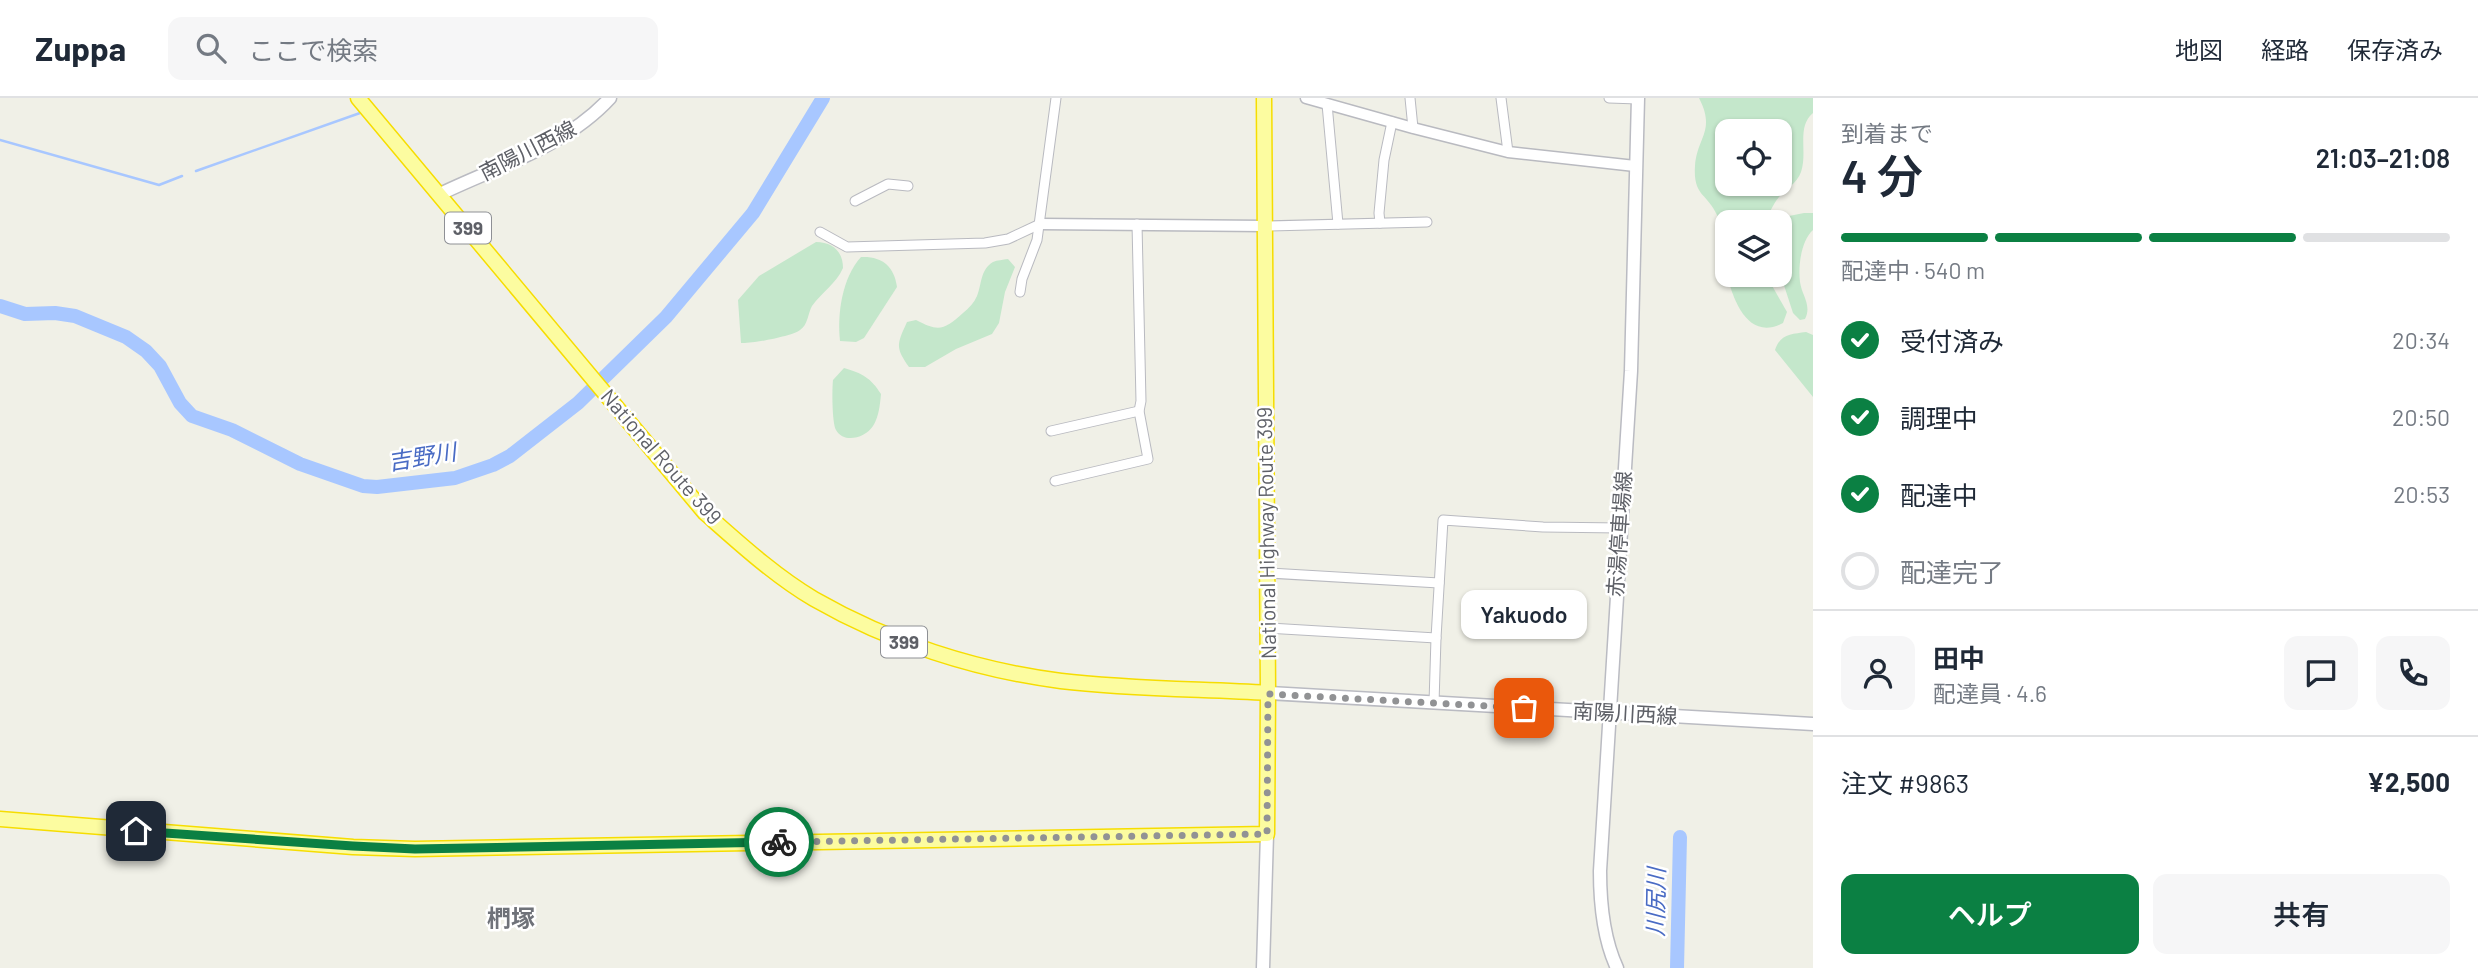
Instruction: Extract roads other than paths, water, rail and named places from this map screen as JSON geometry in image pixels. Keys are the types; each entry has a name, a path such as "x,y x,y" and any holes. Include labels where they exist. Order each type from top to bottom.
{"highway":[{"name":"National Route 399","path":"358,98 705,513 813,598 874,629 965,662 1050,679 1268,694"},
{"name":"National Highway Route 399","path":"1264,98 1267,834"},
{"path":"0,819 415,849 1267,834"}],"main road":[{"name":"南陽川西線","path":"440,194 559,139 578,127 610,98"},
{"name":"赤湯停車場線","path":"1617,968 1604,925 1600,885 1620,528 1632,371 1638,99"},
{"name":"南陽川西線","path":"1268,694 1813,724"},
{"path":"1263,968 1267,834"}],"street":[{"path":"1020,292 1040,224 1056,98"},
{"path":"1306,98 1508,152 1635,166"},
{"path":"1410,98 1413,128"},
{"path":"1501,98 1508,152"},
{"path":"1609,98 1638,99"},
{"path":"1327,104 1338,224"},
{"path":"1380,223 1384,160 1392,122"},
{"path":"855,201 888,184 908,186"},
{"path":"820,232 847,247 985,243 1008,239 1040,224 1265,226 1427,222"},
{"path":"1055,481 1148,458 1139,411 1141,401 1137,223"},
{"path":"1051,431 1139,411"},
{"path":"1434,703 1443,520 1543,527 1620,528"},
{"path":"1268,573 1439,583"},
{"path":"1268,628 1436,638"}],"waterway":[{"name":"吉野川","path":"0,306 25,314 55,313 75,316 126,337 146,351 160,366 180,403 192,416 232,430 300,464 363,486 377,487 455,478 510,456 578,403 666,317 753,213 823,98"},
{"path":"196,171 360,113"},
{"path":"0,140 159,185 182,176"},
{"name":"川尻川","path":"1677,968 1680,837"}],"place":[{"name":"Yakuodo","path":"1524,708"}],"district":[{"name":"椚塚","path":"511,919"}]}
